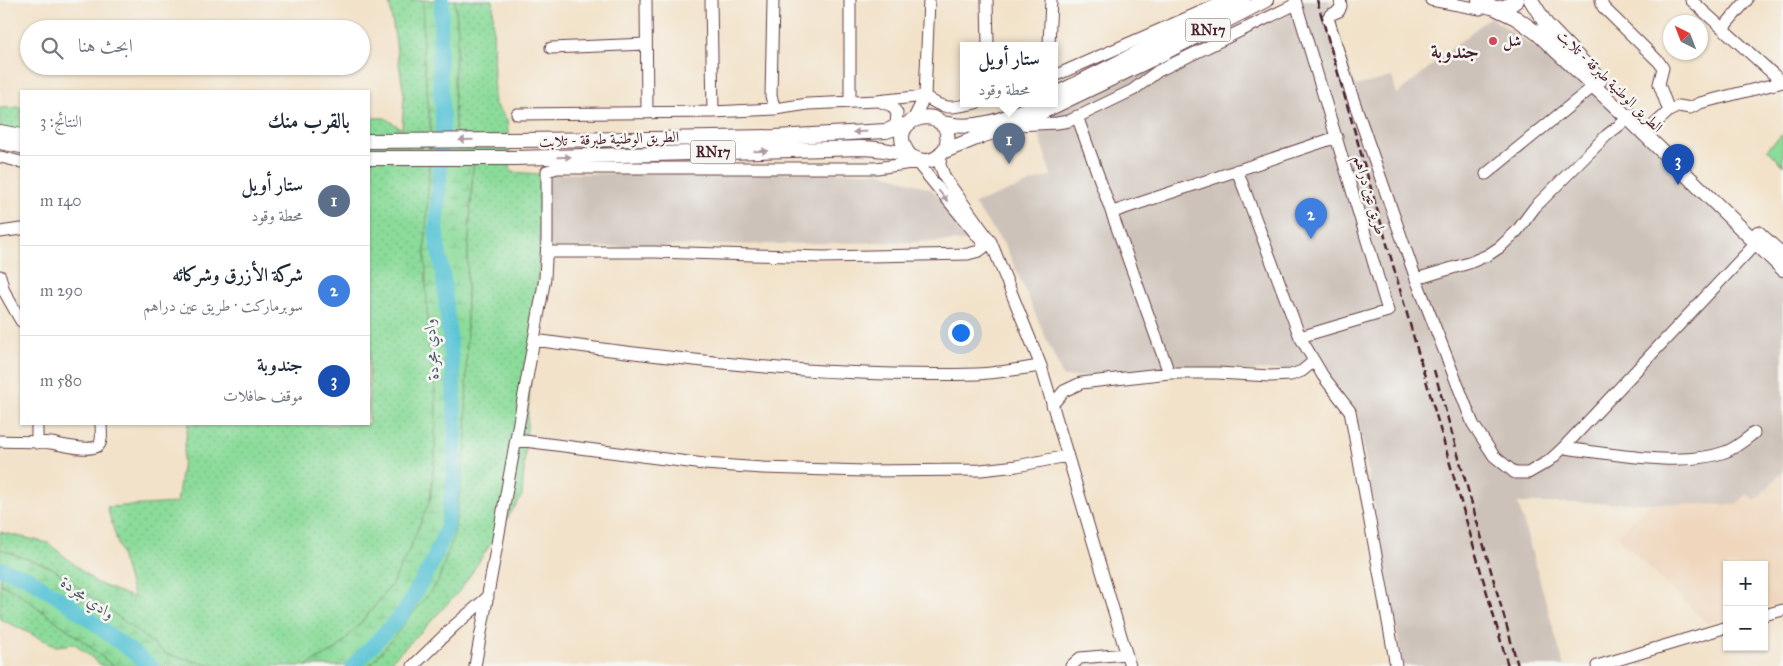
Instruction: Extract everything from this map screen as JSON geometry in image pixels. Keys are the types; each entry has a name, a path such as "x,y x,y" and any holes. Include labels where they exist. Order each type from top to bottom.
{"main road":[{"name":"RN17","path":"1058,102 1148,55 1243,0"},
{"name":"RN17","path":"1058,93 1148,55 1266,0"},
{"path":"1484,3 1503,8 1517,0"},
{"name":"الطريق الوطنية طبرقة - تلابت","path":"1532,0 1541,29 1594,86 1632,116"},
{"name":"الطريق الوطنية طبرقة - تلابت","path":"1484,3 1541,29 1759,240 1783,269"},
{"name":"RN17","path":"908,126 920,117 928,116 951,126 980,125 997,121 1030,107"},
{"name":"RN17","path":"916,159 936,158 981,136 1015,125 1049,107"},
{"path":"937,120 946,133 947,140 942,154"},
{"path":"908,126 903,143 916,159"},
{"name":"الطريق الوطنية طبرقة - تلابت","path":"370,141 656,139 776,136 886,131 908,126"},
{"path":"1,139 20,136"},
{"path":"1,139 20,146"},
{"name":"الطريق الوطنية طبرقة - تلابت","path":"370,158 515,158 874,148 916,159"},
{"name":"الطريق الوطنية طبرقة - تلابت","path":"1759,240 1783,256"}],"street":[{"path":"646,0 647,113"},
{"path":"711,0 713,112"},
{"path":"773,0 771,96 775,109"},
{"path":"850,0 850,101"},
{"path":"877,168 893,152 925,96 929,0"},
{"path":"987,0 988,42"},
{"path":"1048,42 1050,0"},
{"path":"1058,74 1204,5 1228,0"},
{"name":"طريق عين دراهم","path":"1340,0 1341,6 1339,11 1328,18 1350,90 1416,279"},
{"path":"1431,0 1480,10 1484,3"},
{"path":"1601,0 1603,7 1652,54 1663,68 1659,84 1669,110"},
{"path":"1691,0 1783,82"},
{"path":"1723,28 1747,0"},
{"path":"1015,125 1068,121 1133,90 1158,71 1295,2"},
{"name":"طريق عين دراهم","path":"1295,2 1388,311 1300,337"},
{"path":"551,48 646,44"},
{"path":"1647,131 1669,110 1679,106 1690,108 1700,103 1783,82"},
{"path":"1486,174 1594,86"},
{"path":"925,96 937,120"},
{"path":"518,114 713,112 775,109 850,101 877,102 925,96 942,107 960,105"},
{"path":"877,102 892,106 897,113 896,124 886,131"},
{"path":"962,107 959,108 956,113 956,120 962,126"},
{"path":"1077,116 1113,212 1169,373"},
{"path":"1632,116 1607,135 1535,208 1517,231 1500,247 1488,255 1469,263 1416,279 1472,424 1494,456 1514,473 1528,473 1549,460 1563,448 1759,240"},
{"path":"1113,212 1337,137"},
{"path":"1,139 1,158 20,162"},
{"path":"942,154 940,165 944,178 999,263 1041,366 1130,666"},
{"path":"475,666 481,644 545,278 547,252 546,174 549,169 877,168 916,159 988,244"},
{"path":"1238,170 1300,337 1327,382 1348,407 1352,416 1396,666"},
{"path":"0,232 20,229"},
{"path":"547,252 663,252 823,257 968,254 979,251 988,244"},
{"path":"0,276 2,292 20,319"},
{"path":"534,340 716,363 806,370 897,374 978,374 1041,366"},
{"path":"1052,405 1064,391 1081,383 1169,373 1290,375 1302,371 1314,361"},
{"path":"37,425 37,442"},
{"path":"0,441 37,442 68,447 93,447 98,446 101,442 101,425"},
{"path":"1563,448 1667,459 1684,459 1702,457 1733,449 1754,433"},
{"path":"517,440 704,464 866,471 981,470 1017,466 1068,456"},
{"path":"413,666 454,626 488,597"},
{"path":"1768,615 1783,610"},
{"path":"1597,666 1723,628"},
{"path":"1072,666 1080,658 1126,654"}],"shaded area":[{"path":"1293,0 1329,0 1355,86 1392,77 1397,94 1490,17 1543,54 1580,83 1603,96 1783,275 1783,471 1755,501 1748,494 1735,505 1518,503 1564,666 1403,666 1357,412 1332,380 1328,368 1063,377 1006,247 974,204 1051,175 1035,121"},
{"path":"879,172 931,189 964,222 967,241 540,248 540,174"},
{"path":"1783,471 1783,603 1768,607 1768,561 1723,561 1723,620 1708,624 1621,541 1619,534 1650,503 1735,505 1748,494 1755,501"}],"green space":[{"path":"389,0 423,0 423,49 431,132 425,253 428,331 436,400 435,455 430,500 410,548 392,584 365,618 337,649 306,666 215,666 166,654 52,568 0,549 0,532 48,543 97,583 134,598 107,507 177,503 188,425 370,425 370,118 385,118 402,129 404,95"},
{"path":"423,0 455,0 458,34 454,77 455,131 474,147 467,273 466,446 454,534 438,582 370,666 306,666 337,649 392,584 410,548 430,500 435,455 436,400 428,331 425,253 431,132 423,49"},
{"path":"455,0 493,0 494,103 507,120 511,172 540,174 540,248 522,496 461,589 386,666 370,666 382,650 466,446 467,273 474,148 455,132 454,77 458,34"},
{"path":"20,107 20,151 0,150 0,108"},
{"path":"1783,134 1783,165 1767,149"},
{"path":"0,549 52,568 166,654 215,666 113,666 82,640 14,590 0,584"},
{"path":"0,584 14,590 82,640 113,666 102,666 75,644 56,646 0,619"}],"waterway":[{"name":"وادي مجردة","path":"353,666 405,611 432,563 447,528 454,474 455,426 453,375 444,283 436,233 443,125 439,61 442,0"},
{"name":"وادي مجردة","path":"0,568 28,578 70,605 151,666"}],"railway":[{"path":"1317,0 1508,666"},
{"path":"1434,370 1518,666"}],"place":[{"name":"شل","path":"1493,41"},
{"name":"ستار أويل","path":"1009,164"},
{"name":"جندوبة","path":"1678,185"},
{"name":"شركة الأزرق وشركائه","path":"1311,239"}],"district":[{"name":"جندوبة","path":"1455,51"}]}
